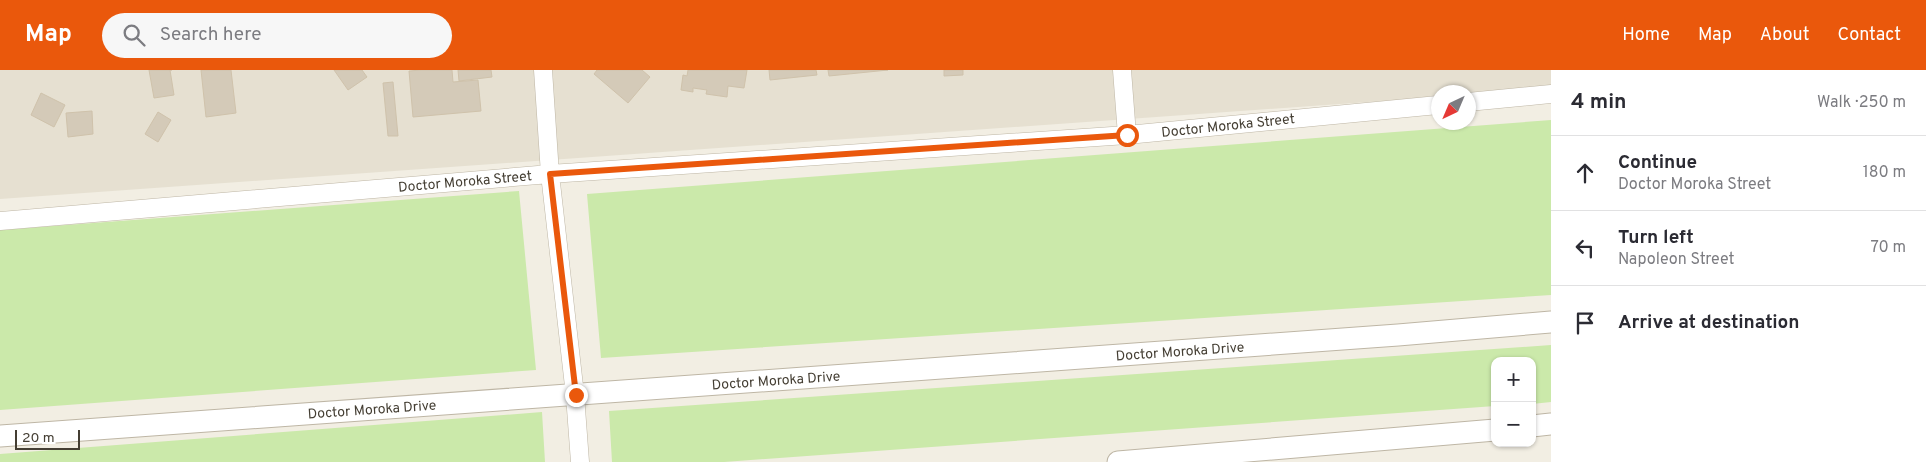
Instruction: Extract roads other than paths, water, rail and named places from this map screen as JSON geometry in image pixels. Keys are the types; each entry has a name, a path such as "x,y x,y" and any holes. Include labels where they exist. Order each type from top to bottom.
{"street":[{"path":"543,70 550,174 576,395 580,462"},
{"path":"1122,70 1127,135"},
{"path":"1476,101 1551,94"},
{"name":"Doctor Moroka Street","path":"0,221 550,174 1127,135 1431,106"},
{"name":"Doctor Moroka Drive","path":"0,436 1368,337 1551,322"},
{"path":"1536,426 1551,424"},
{"path":"1118,462 1491,430"}]}
